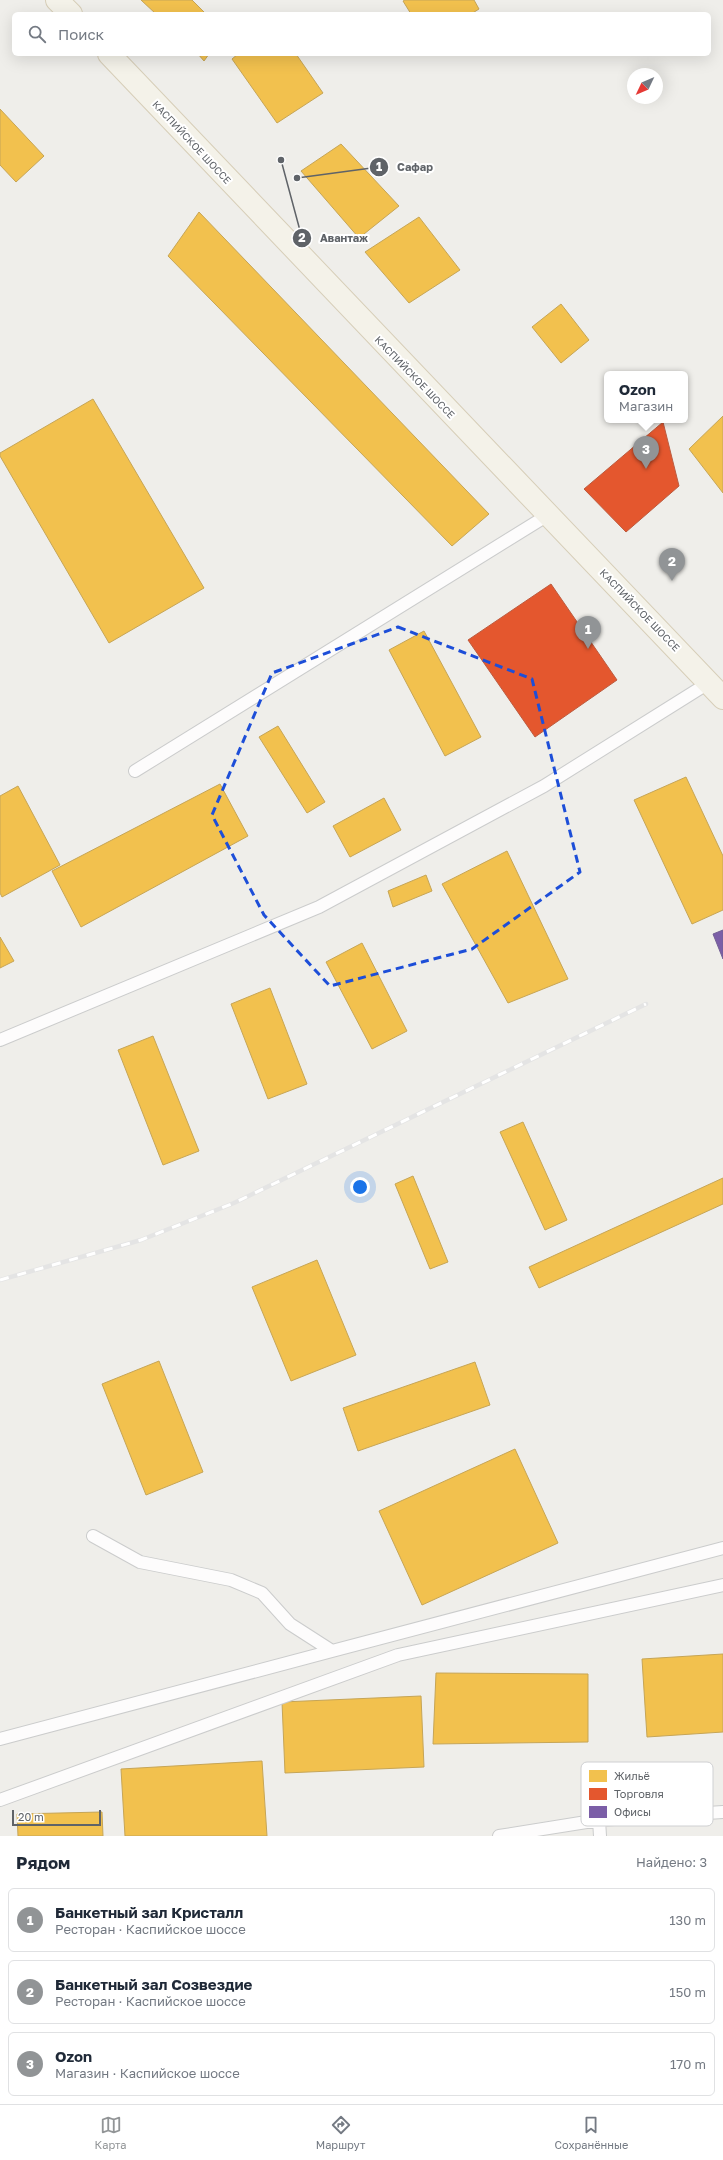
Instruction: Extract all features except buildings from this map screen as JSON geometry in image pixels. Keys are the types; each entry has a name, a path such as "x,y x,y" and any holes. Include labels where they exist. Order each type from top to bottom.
{"main road":[{"path":"57,0 69,12"},
{"name":"КАСПИЙСКОЕ ШОССЕ","path":"111,56 716,690"}],"lane":[{"path":"135,771 548,515"},
{"path":"0,1040 319,907 544,786 716,690"},
{"path":"93,1536 140,1562 231,1580 262,1593 290,1624 332,1651"},
{"path":"0,1739 723,1548"},
{"path":"0,1800 398,1654 723,1585"},
{"path":"713,1813 723,1812"},
{"path":"499,1836 581,1823"},
{"path":"599,1826 600,1836"}],"highlighted area":[{"path":"398,627 532,679 580,872 472,949 330,986 264,915 212,815 272,673"}],"railway":[{"path":"0,1280 141,1240 234,1203 646,1004"}],"place":[{"name":"Авантаж","path":"281,160"},
{"name":"Сафар","path":"297,178"},
{"name":"Ozon","path":"646,469"},
{"name":"Банкетный зал Созвездие","path":"672,581"},
{"name":"Банкетный зал Кристалл","path":"588,649"}]}
